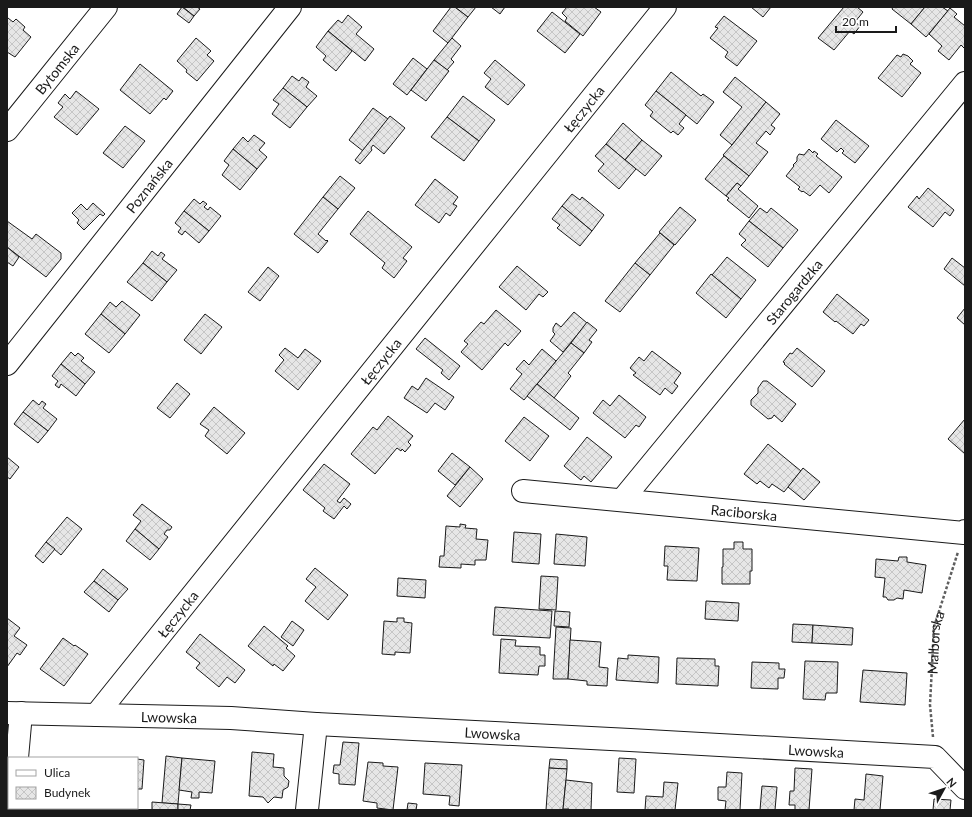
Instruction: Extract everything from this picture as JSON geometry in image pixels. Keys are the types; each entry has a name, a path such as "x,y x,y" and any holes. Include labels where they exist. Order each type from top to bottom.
{"street":[{"name":"Bytomska","path":"7,130 106,7"},
{"name":"Poznańska","path":"7,364 290,7"},
{"name":"Łęczycka","path":"96,715 665,7"},
{"name":"Starogardzka","path":"622,500 965,83"},
{"name":"Raciborska","path":"523,491 964,532"},
{"name":"Lwowska","path":"14,713 231,718 316,724 935,757"},
{"path":"14,713 17,757"},
{"path":"307,810 316,724"},
{"path":"935,757 965,788"}],"path":[{"name":"Malborska","path":"935,757 930,705 934,627 964,532"}],"building":[{"path":"182,7 194,16 189,23 177,14"},
{"path":"183,7 197,7 200,9 194,16"},
{"path":"451,7 455,7 468,17 448,43 433,31"},
{"path":"455,7 476,7 468,17"},
{"path":"491,7 505,7 500,14"},
{"path":"567,7 594,7 601,12 583,36 565,21 567,18 562,13"},
{"path":"751,7 771,7 763,17"},
{"path":"844,7 857,7 863,12 855,22 860,26 854,34 850,31 834,50 818,38"},
{"path":"893,7 925,7 911,24 892,9"},
{"path":"925,7 942,7 948,11 926,37 911,24"},
{"path":"950,8 957,14 954,17 965,26 965,49 961,45 949,60 938,51 942,46 929,34"},
{"path":"552,12 580,34 565,53 537,31"},
{"path":"348,15 362,27 356,34 374,49 365,61 328,31 338,20 342,23"},
{"path":"724,16 757,41 737,66 725,57 728,52 710,38 718,28 715,27"},
{"path":"8,18 13,22 16,19 25,27 23,30 31,37 15,57 7,52"},
{"path":"328,31 352,51 336,71 323,60 326,56 316,47"},
{"path":"196,38 211,51 207,55 214,61 197,81 186,72 187,70 177,61"},
{"path":"452,38 461,46 451,59 454,62 447,70 434,60"},
{"path":"903,54 908,56 913,61 910,64 921,73 902,97 878,78 897,55 901,57"},
{"path":"413,58 427,69 407,95 393,84"},
{"path":"434,60 449,71 426,101 411,90"},
{"path":"495,60 525,85 508,105 485,87 491,79 484,73"},
{"path":"140,64 173,91 166,100 164,98 150,114 120,90"},
{"path":"671,72 701,96 703,94 714,102 697,124 656,91"},
{"path":"292,76 299,81 302,77 309,82 306,87 317,96 307,107 283,88"},
{"path":"735,77 766,102 732,145 720,135 742,107 723,92"},
{"path":"283,88 307,107 290,128 272,114 279,104 273,100"},
{"path":"76,91 99,109 77,135 54,117 63,107 58,103 65,94 70,99"},
{"path":"656,91 686,115 679,124 684,128 678,135 673,131 671,133 650,116 653,112 645,105"},
{"path":"463,96 495,120 479,141 447,117"},
{"path":"766,102 780,114 771,125 775,128 770,135 766,131 756,143 768,152 749,176 723,155"},
{"path":"373,108 388,119 363,151 349,140"},
{"path":"390,116 405,128 384,154 373,145 371,148 372,150 360,164 355,160"},
{"path":"447,117 479,141 464,161 431,137"},
{"path":"836,120 869,146 855,163 842,153 844,151 841,148 837,152 821,139"},
{"path":"623,123 642,140 625,160 606,144"},
{"path":"125,126 145,141 123,168 103,153"},
{"path":"254,135 265,143 259,150 267,157 257,169 233,149 243,137 248,142"},
{"path":"642,140 662,156 645,176 625,160"},
{"path":"606,144 636,169 619,189 598,171 604,164 595,156"},
{"path":"233,149 257,169 240,190 222,175 229,165 224,161"},
{"path":"809,149 813,153 814,151 818,154 816,156 842,177 829,193 820,185 810,196 798,189 800,187 786,176 797,161 799,154 804,155"},
{"path":"724,156 749,176 741,186 737,183 726,196 705,179"},
{"path":"340,176 355,188 338,209 323,197"},
{"path":"435,179 458,197 453,204 457,206 450,216 446,213 439,223 415,205"},
{"path":"737,183 741,186 738,189 758,206 749,218 727,200 729,198 726,196"},
{"path":"928,188 954,210 950,216 945,212 933,227 908,207 917,196 919,199"},
{"path":"572,194 580,200 582,197 604,215 592,231 562,206"},
{"path":"323,197 338,209 318,234 328,241 318,253 294,234"},
{"path":"194,199 200,204 203,201 207,204 204,207 208,210 210,207 221,216 209,231 184,211"},
{"path":"93,203 105,214 103,216 100,214 84,230 77,223 79,220 72,213 81,204 87,210"},
{"path":"562,206 592,231 580,246 557,228 560,225 552,219"},
{"path":"680,207 696,220 675,245 659,232"},
{"path":"760,208 767,213 771,208 798,230 783,248 749,221"},
{"path":"184,211 209,231 199,243 185,231 182,235 178,232 181,228 175,223"},
{"path":"368,211 412,247 403,258 407,261 394,278 382,268 385,263 350,234"},
{"path":"7,221 32,239 36,234 61,253 61,259 46,277 7,247"},
{"path":"749,221 783,248 768,267 741,245 746,240 739,234"},
{"path":"660,233 674,245 650,275 635,263"},
{"path":"7,247 19,257 13,266 7,262"},
{"path":"152,251 158,256 161,252 165,255 162,259 177,270 167,282 143,263"},
{"path":"727,257 756,280 741,299 712,275"},
{"path":"952,258 965,268 965,286 944,269"},
{"path":"143,263 167,282 152,301 127,282"},
{"path":"635,263 650,275 620,312 605,301"},
{"path":"517,266 548,292 543,297 539,294 526,310 499,287"},
{"path":"268,267 279,276 260,301 248,292"},
{"path":"711,274 741,299 726,318 696,293"},
{"path":"837,294 869,320 864,326 861,324 853,334 823,312"},
{"path":"122,301 140,315 125,334 101,314 110,302 116,307"},
{"path":"965,308 965,325 957,318"},
{"path":"496,310 521,331 508,346 505,343 482,370 461,352 468,344 464,341 481,322 484,324"},
{"path":"574,312 587,323 563,352 550,341 555,334 553,332 553,328 556,323 561,327"},
{"path":"101,314 125,334 109,353 85,334"},
{"path":"205,314 222,327 201,354 184,340"},
{"path":"587,322 597,330 589,340 592,342 584,353 571,343"},
{"path":"425,338 460,366 449,380 441,373 443,370 416,349"},
{"path":"571,343 584,353 568,373 571,376 554,398 537,384"},
{"path":"285,348 298,358 305,349 321,361 298,390 275,371 284,360 279,355"},
{"path":"797,348 825,371 812,387 783,362 790,353 792,354"},
{"path":"542,349 556,361 524,400 510,389 522,374 516,369 524,360 529,365"},
{"path":"652,351 681,373 674,383 678,386 672,394 665,388 660,395 633,375 636,373 630,368 639,357 644,361"},
{"path":"71,352 75,356 78,353 84,358 81,361 95,372 85,384 61,364"},
{"path":"61,364 85,384 76,396 61,384 59,388 55,385 58,381 52,376"},
{"path":"426,378 454,397 445,410 435,403 427,413 404,398 412,386 418,390"},
{"path":"763,381 767,381 796,404 782,422 774,415 772,418 768,419 751,405 751,400 758,393 758,388"},
{"path":"177,383 190,394 170,418 157,408"},
{"path":"537,384 579,418 570,430 527,396"},
{"path":"619,395 646,417 639,427 636,425 625,438 593,413 603,400 610,406"},
{"path":"33,400 39,405 42,401 46,404 43,408 57,419 48,431 23,412"},
{"path":"214,407 245,433 227,454 205,436 209,430 200,424"},
{"path":"23,412 48,431 38,443 14,424"},
{"path":"388,416 413,436 408,442 411,445 405,452 402,449 401,451 397,448 375,474 351,454 373,427 377,430"},
{"path":"524,417 549,436 530,461 505,441"},
{"path":"965,419 965,454 948,439"},
{"path":"587,437 612,457 591,482 584,476 581,480 564,466"},
{"path":"768,444 801,471 784,492 772,484 769,488 760,481 757,484 744,474"},
{"path":"452,453 470,467 455,485 438,471"},
{"path":"7,457 19,467 10,479 7,477"},
{"path":"324,464 350,484 337,501 340,503 344,498 351,504 347,509 344,506 334,519 323,511 325,508 303,490"},
{"path":"470,467 483,479 460,507 447,496"},
{"path":"803,468 820,482 804,500 788,487"},
{"path":"142,504 172,527 164,534 168,537 159,549 135,529 141,521 133,515"},
{"path":"67,517 82,529 61,555 46,542"},
{"path":"460,524 466,525 465,528 477,529 476,539 488,540 486,560 475,560 475,565 461,564 461,568 439,567 440,556 444,556 446,526 460,527"},
{"path":"135,529 159,549 150,560 126,541"},
{"path":"514,532 541,534 539,564 512,562"},
{"path":"556,534 587,537 585,566 554,564"},
{"path":"46,542 55,549 43,563 35,556"},
{"path":"734,542 743,542 743,549 752,549 752,571 750,571 750,584 722,584 723,549 734,549"},
{"path":"665,546 699,548 697,581 667,580 668,566 664,566"},
{"path":"899,557 907,557 907,562 926,565 922,593 904,590 903,599 897,598 894,600 888,600 886,597 883,597 885,578 875,577 876,559 898,561"},
{"path":"315,568 348,595 328,620 305,601 316,587 306,579"},
{"path":"103,569 128,589 118,600 94,581"},
{"path":"541,576 558,577 556,610 539,609"},
{"path":"398,578 426,580 425,598 397,596"},
{"path":"94,581 118,600 109,612 84,592"},
{"path":"706,601 739,603 738,621 705,619"},
{"path":"495,607 552,611 550,638 493,635"},
{"path":"555,611 570,612 569,627 554,626"},
{"path":"7,618 20,628 14,636 27,645 20,655 17,653 7,667"},
{"path":"397,618 404,618 404,622 412,623 410,653 395,652 395,655 382,654 384,621 397,622"},
{"path":"292,621 304,630 293,646 281,637"},
{"path":"793,624 813,625 812,643 792,642"},
{"path":"813,625 853,628 852,645 812,643"},
{"path":"264,626 288,646 286,648 295,656 283,671 274,664 273,666 248,646"},
{"path":"556,627 571,628 568,679 553,679"},
{"path":"200,634 245,670 235,683 227,677 219,687 196,668 200,663 186,652"},
{"path":"63,638 88,654 64,686 40,669"},
{"path":"501,639 516,640 515,646 540,647 540,655 545,655 545,666 539,666 538,675 499,673"},
{"path":"570,640 601,642 599,667 608,668 607,686 587,685 587,681 568,679"},
{"path":"628,655 659,657 658,683 616,680 618,658 628,659"},
{"path":"677,658 715,659 715,666 719,666 718,686 676,684"},
{"path":"805,661 838,662 837,693 826,693 825,700 803,699"},
{"path":"752,662 779,663 779,669 785,669 784,678 778,678 778,689 751,688"},
{"path":"863,670 907,673 905,705 860,702"},
{"path":"343,742 359,743 355,785 339,784 339,774 333,773 334,765 340,765"},
{"path":"252,752 274,754 273,767 284,768 284,776 289,781 288,787 283,790 282,798 274,797 268,803 263,797 249,796"},
{"path":"166,756 182,758 178,804 162,803"},
{"path":"182,758 215,761 212,793 199,792 199,798 191,798 192,792 179,790"},
{"path":"619,758 636,759 634,793 617,792"},
{"path":"138,759 144,760 142,789 138,789"},
{"path":"550,759 567,760 567,769 549,768"},
{"path":"368,762 383,763 383,766 398,767 393,810 377,808 377,803 363,801"},
{"path":"425,763 462,765 459,806 449,805 450,796 423,794"},
{"path":"549,768 567,769 563,810 546,810"},
{"path":"795,768 812,769 809,810 795,810 795,805 789,805 790,791 794,791"},
{"path":"727,772 742,773 740,810 725,810 726,801 718,800 718,787 726,787"},
{"path":"866,774 883,776 880,810 854,810 855,799 864,800"},
{"path":"566,780 592,783 591,810 563,809"},
{"path":"664,782 678,783 675,810 645,810 646,796 663,797"},
{"path":"762,786 777,787 775,810 760,810"},
{"path":"934,799 951,800 950,810 933,810"},
{"path":"152,802 178,804 178,810 152,810"},
{"path":"408,803 417,804 416,810 407,810"},
{"path":"178,804 191,805 190,810 178,810"}]}
